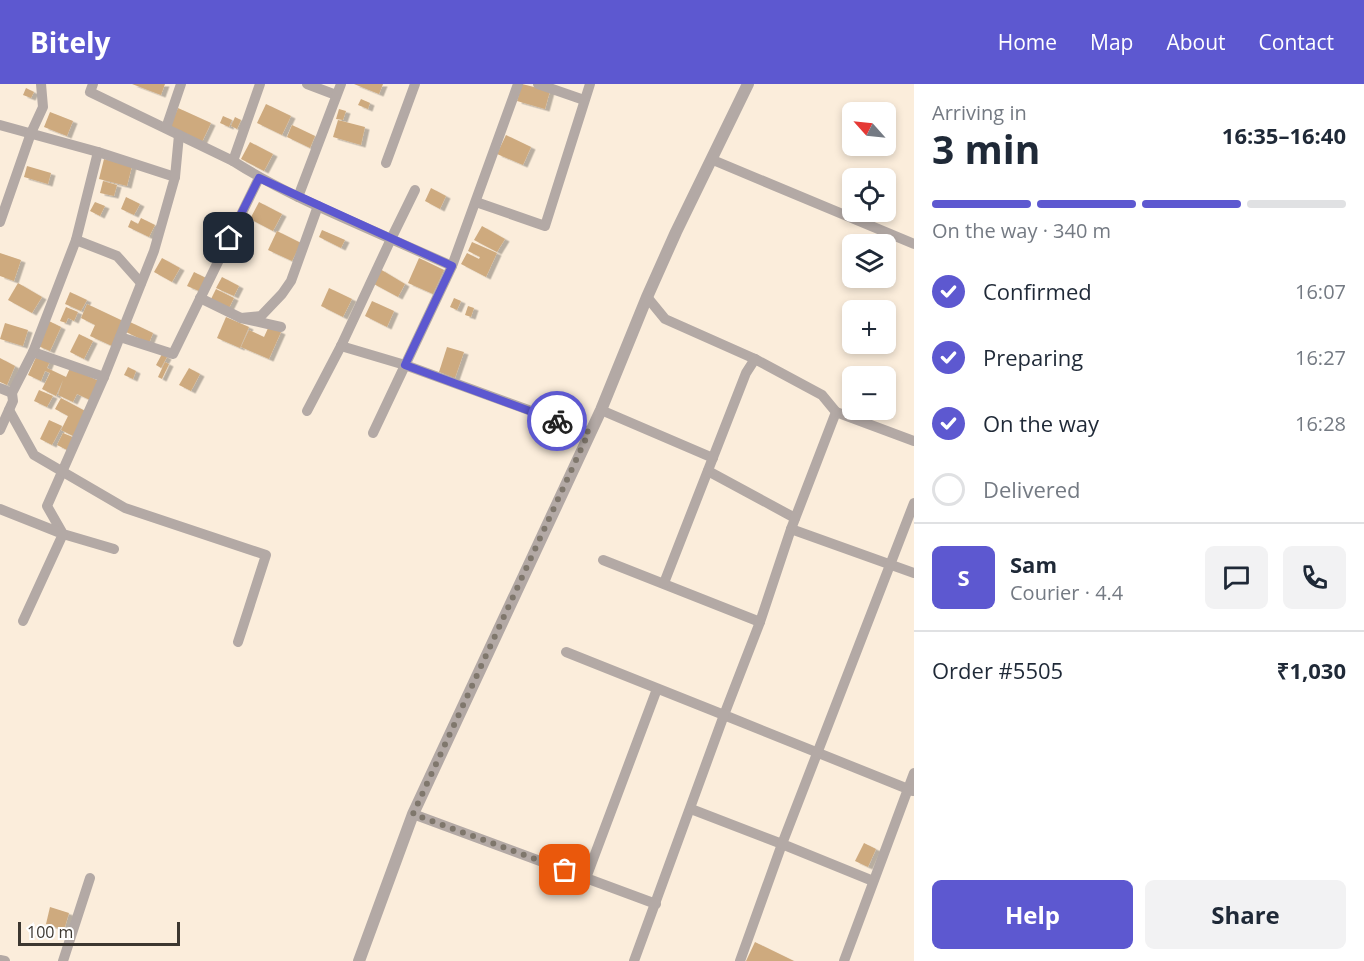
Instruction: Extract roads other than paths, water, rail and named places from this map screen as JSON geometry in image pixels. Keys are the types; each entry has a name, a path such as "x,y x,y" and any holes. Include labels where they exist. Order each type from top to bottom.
{"street":[{"path":"0,222 31,133 43,107 41,84"},
{"path":"93,84 90,92 233,161 259,178 452,266"},
{"path":"166,128 180,84"},
{"path":"233,161 261,84"},
{"path":"307,84 336,95"},
{"path":"298,197 341,84"},
{"path":"386,163 415,84"},
{"path":"372,433 452,266 518,84"},
{"path":"538,84 584,100"},
{"path":"476,202 545,226 590,84"},
{"path":"359,961 413,814 601,410 646,297 748,84"},
{"path":"0,125 98,152 175,177"},
{"path":"63,534 47,506 104,377 154,251 175,177 179,135"},
{"path":"0,430 13,401 12,393 33,352 76,240 98,152"},
{"path":"713,159 914,244"},
{"path":"120,337 173,354 259,178"},
{"path":"307,411 341,346 415,190"},
{"path":"241,318 261,316 291,281 318,206"},
{"path":"76,240 117,256 141,283"},
{"path":"646,297 664,319 755,359 822,395 836,412 914,441"},
{"path":"200,298 241,318 281,327"},
{"path":"341,346 405,365 589,432"},
{"path":"33,352 104,377"},
{"path":"664,583 746,373 755,359"},
{"path":"0,388 12,393"},
{"path":"9,410 34,455 125,508 266,555 238,642"},
{"path":"601,410 713,458"},
{"path":"634,961 760,622 795,518 836,412"},
{"path":"708,471 795,518"},
{"path":"740,961 817,751 914,503"},
{"path":"0,509 63,534 114,549"},
{"path":"791,529 914,573"},
{"path":"23,621 63,534"},
{"path":"603,560 760,622"},
{"path":"566,652 911,790"},
{"path":"586,878 657,689"},
{"path":"844,961 873,882 911,790 914,773"},
{"path":"691,809 873,882"},
{"path":"413,814 656,904"},
{"path":"63,961 90,878"},
{"path":"0,960 5,961"}]}
